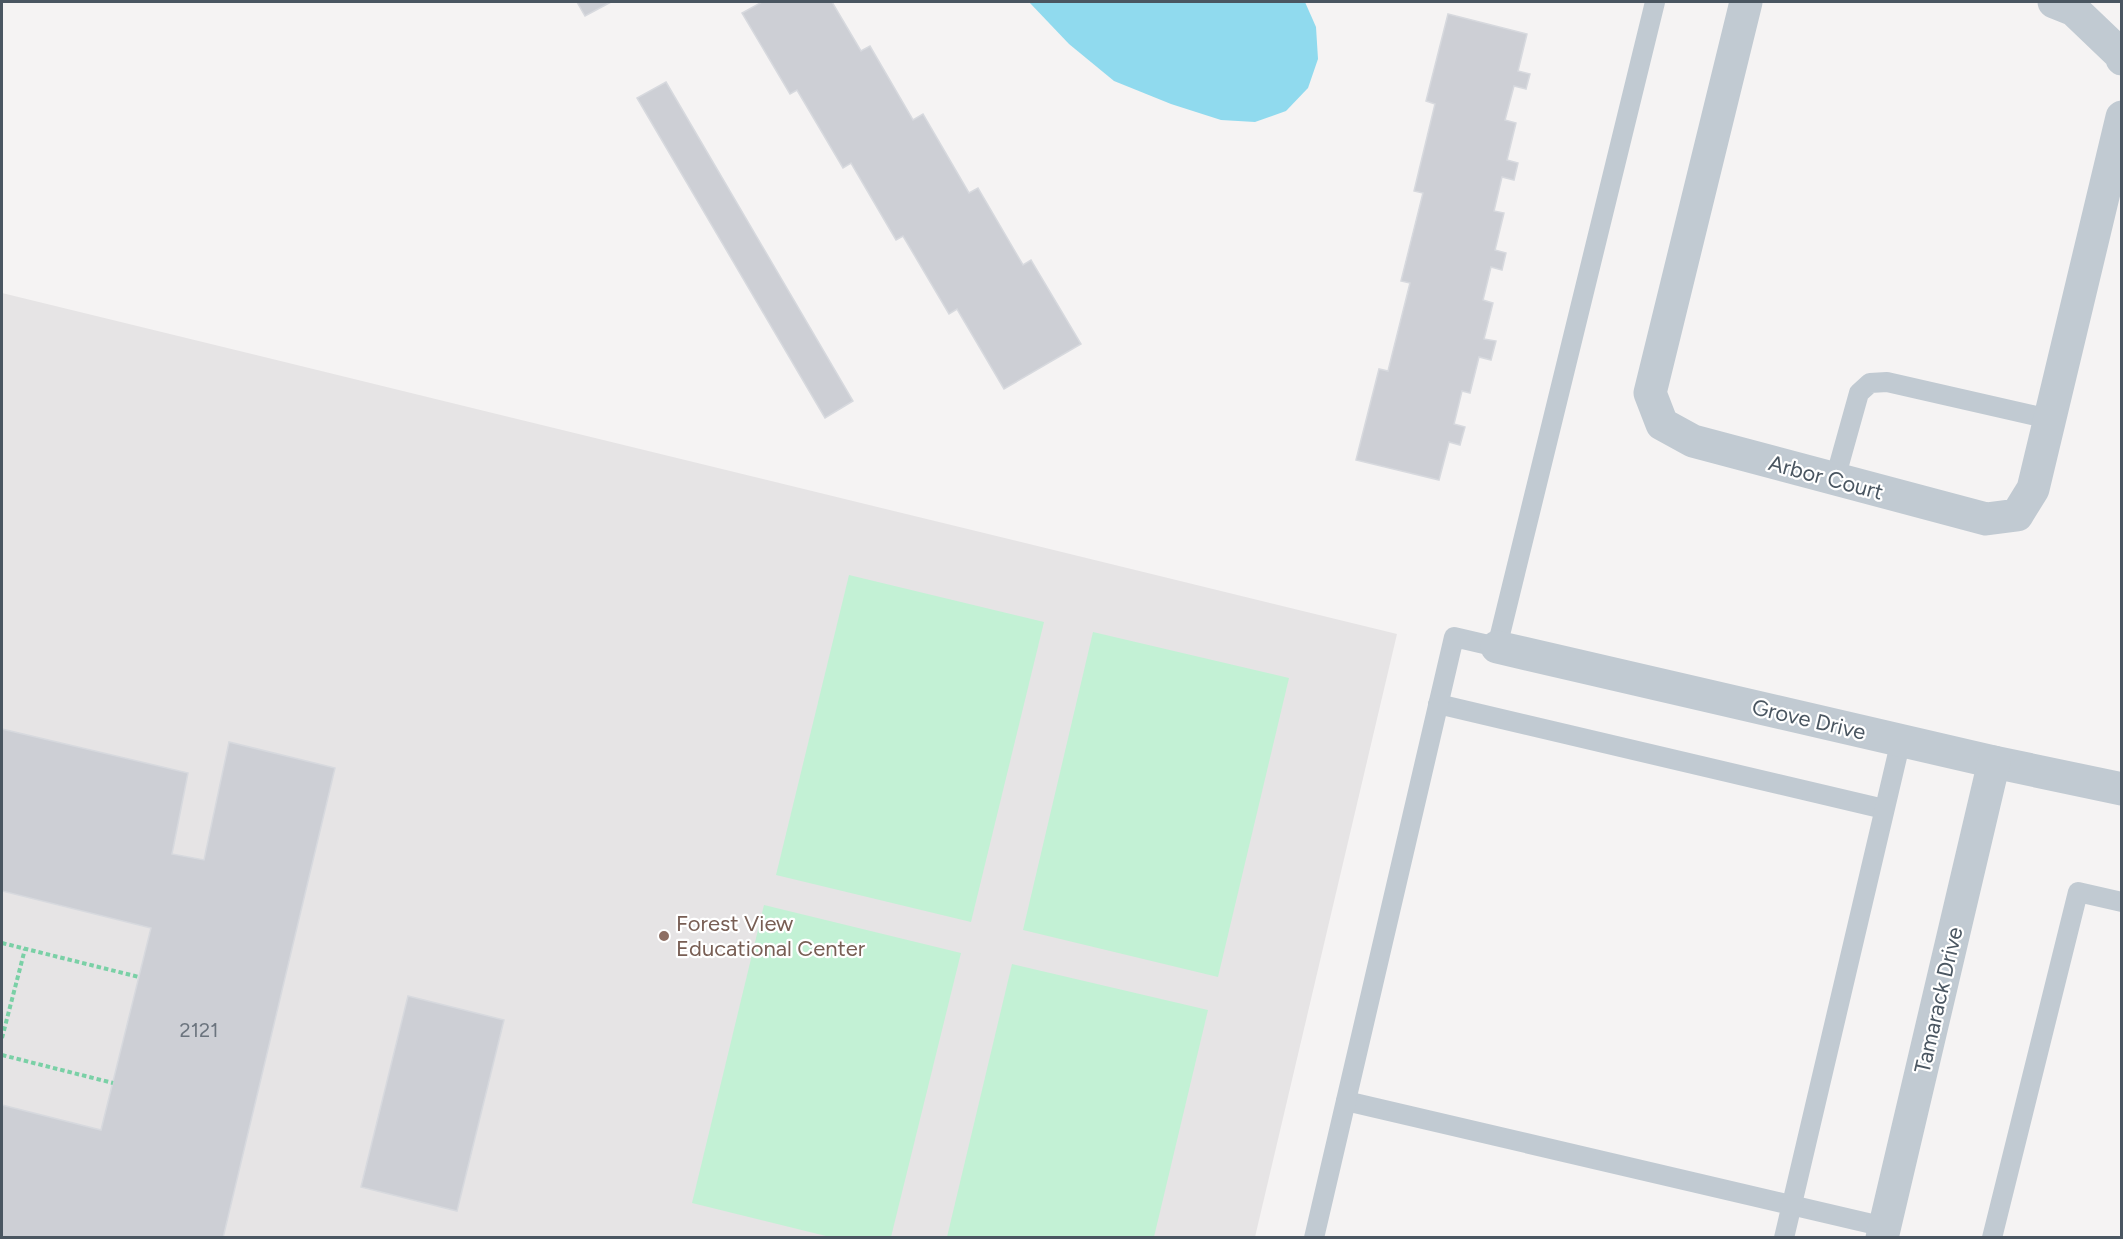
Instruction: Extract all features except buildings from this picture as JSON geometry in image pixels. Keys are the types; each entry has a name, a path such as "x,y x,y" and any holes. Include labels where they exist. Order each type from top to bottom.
{"street":[{"name":"Arbor Court","path":"1746,2 1650,393 1662,424 1692,441 1986,519 2017,515 2033,489 2121,117"},
{"path":"2054,2 2074,10 2121,55 2121,59"},
{"name":"Grove Drive","path":"1497,647 1994,762 2121,789"},
{"name":"Tamarack Drive","path":"1883,1232 1994,762"}],"lane":[{"path":"1314,1238 1454,637 1497,647 1655,2"},
{"path":"1835,479 1859,393 1870,383 1887,382 2049,419"},
{"path":"1438,704 1884,809"},
{"path":"1784,1238 1900,740"},
{"path":"1992,1238 2078,892 2121,902"},
{"path":"1346,1101 1791,1206 1883,1232"}],"path":[{"path":"2,943 139,977"},
{"path":"2,1038 25,949"},
{"path":"2,1055 113,1083"}],"shaded area":[{"name":"Forest View Educational Center","path":"2,293 1397,634 1255,1237 2,1238"}],"green space":[{"path":"849,575 1044,622 971,922 776,875"},
{"path":"1093,632 1289,678 1218,977 1023,930"},
{"path":"764,905 961,953 891,1237 830,1237 692,1203"},
{"path":"1012,964 1208,1010 1154,1237 947,1237"}],"water":[{"path":"1029,2 1305,2 1316,27 1318,59 1308,88 1286,111 1255,122 1221,120 1171,104 1114,81 1069,44"}],"place":[{"name":"Forest View Educational Center","path":"664,936"}]}
